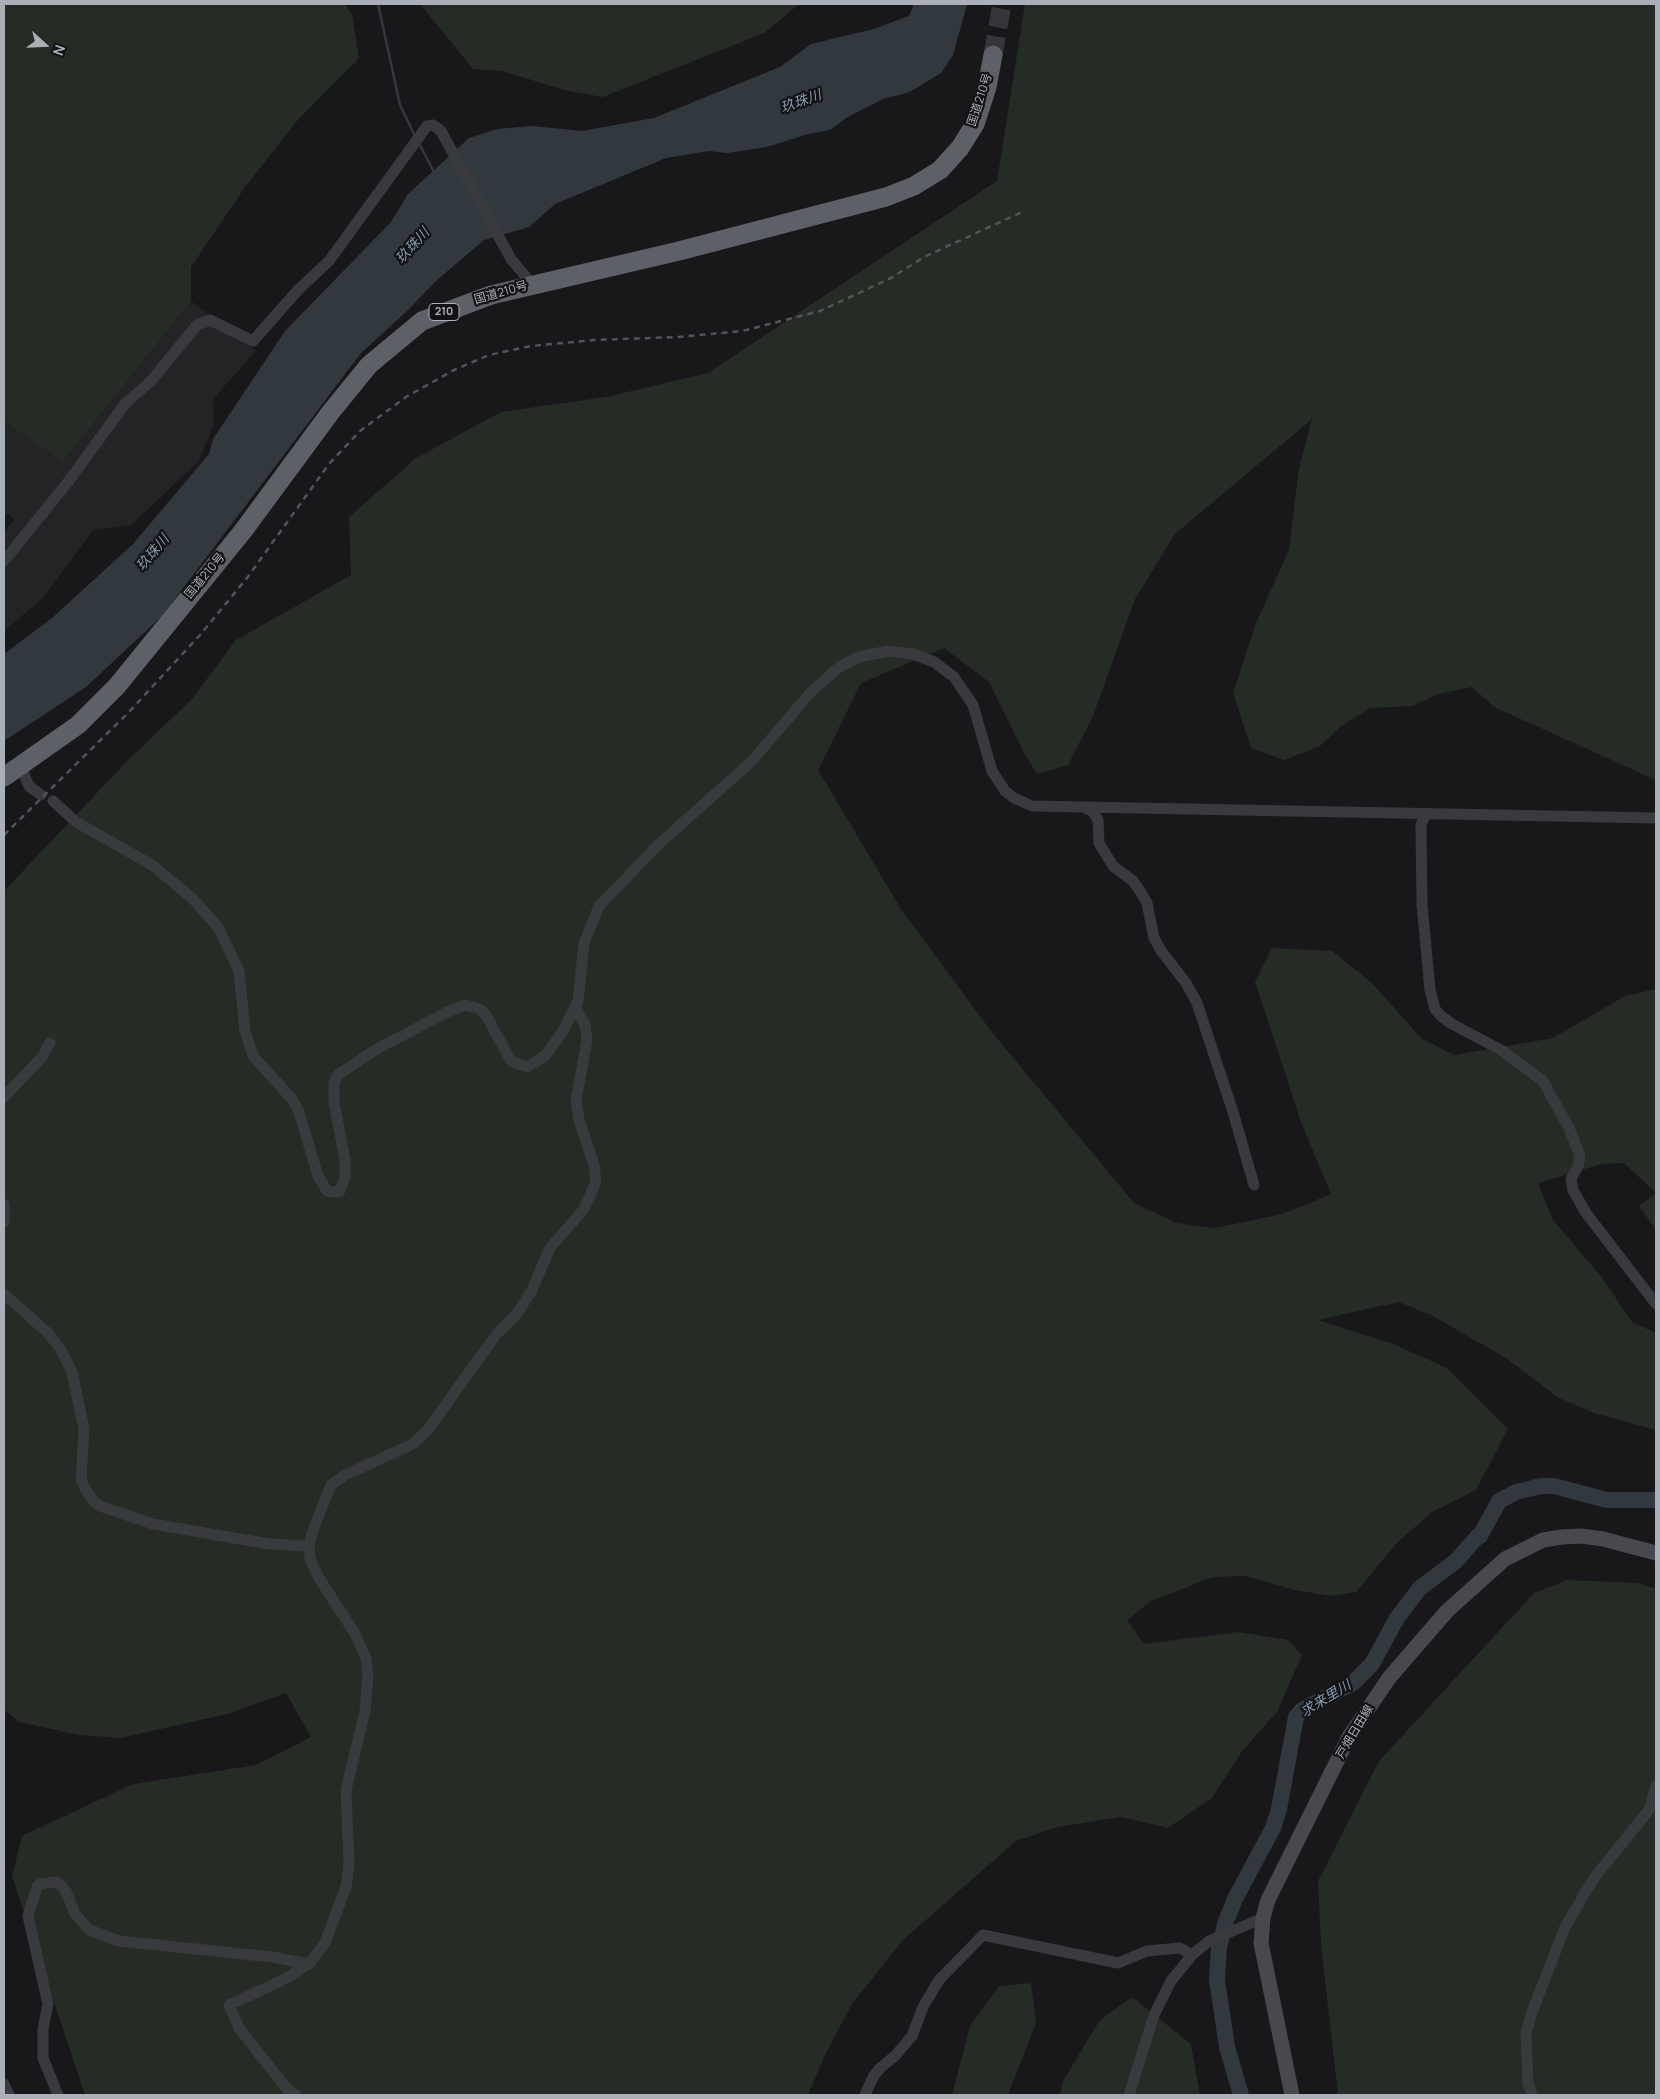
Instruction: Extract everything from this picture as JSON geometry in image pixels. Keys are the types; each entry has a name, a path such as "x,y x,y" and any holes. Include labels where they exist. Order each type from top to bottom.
{"highway":[{"name":"国道210号","path":"4,777 78,725 117,686 243,531 330,413 369,365 422,321 491,295 678,251 886,197 914,186 940,170 960,148 975,124 987,88 993,55"}],"main road":[{"name":"戸畑日田線","path":"1292,2095 1261,1943 1263,1918 1268,1900 1349,1737 1390,1678 1448,1611 1487,1573 1505,1559 1543,1540 1581,1536 1603,1539 1656,1553"}],"street":[{"path":"4,561 68,482 125,404 151,381 197,325 210,320 253,342 298,290 330,261 427,126 433,125 441,131 511,259 532,284"},
{"path":"53,801 76,822 152,865 192,898 218,927 239,971 246,1041 257,1062 292,1099 299,1112 318,1176 327,1191 340,1191 345,1177 345,1160 334,1090 338,1075 343,1070 447,1012 465,1005 480,1009 486,1015 511,1061 527,1066 545,1056 555,1045 575,1008 581,980 584,943 599,906 660,842 752,761 804,698 839,667 859,657 888,651 913,654 934,662 954,677 973,705 992,771 1005,791 1014,798 1032,806 1426,812 1656,818"},
{"path":"20,766 29,786 41,795"},
{"path":"1082,806 1092,811 1098,820 1099,843 1112,866 1133,880 1140,890 1147,903 1154,938 1162,952 1186,982 1197,1003 1233,1112 1254,1185"},
{"path":"1426,812 1421,825 1422,904 1430,990 1435,1008 1441,1016 1452,1024 1501,1050 1543,1081 1569,1128 1580,1156 1578,1166 1571,1179 1573,1190 1586,1213 1656,1304"},
{"path":"296,2095 287,2089 239,2028 229,2005 281,1982 309,1964 325,1943 346,1886 349,1864 346,1790 365,1711 368,1677 366,1658 354,1632 319,1578 310,1559 309,1546 318,1512 331,1485 345,1475 411,1445 427,1431 496,1335 516,1315 531,1292 550,1248 584,1209 596,1182 594,1165 579,1120 576,1101 587,1040 585,1025 575,1008"},
{"path":"4,1097 43,1056 50,1042"},
{"path":"4,1204 4,1222"},
{"path":"4,1294 49,1334 72,1372 84,1429 81,1481 93,1501 100,1506 162,1526 269,1544 309,1546"},
{"path":"1532,2095 1528,2083 1526,2034 1531,2015 1565,1927 1594,1878 1648,1810 1656,1786"},
{"path":"58,2095 44,2058 43,2029 48,2004 28,1916 37,1887 45,1882 55,1882 61,1885 66,1891 75,1914 89,1930 119,1941 272,1957 309,1964"},
{"path":"1129,2095 1154,2015 1171,1981 1192,1955 1220,1934 1263,1918"},
{"path":"865,2095 873,2077 880,2068 895,2056 912,2036 923,2007 939,1980 983,1935 1118,1963 1147,1951 1180,1948 1192,1955"}],"shaded area":[{"path":"4,4 345,4 352,14 359,58 297,121 245,187 191,267 191,301 63,462 4,421"},
{"path":"420,4 799,4 764,33 603,97 568,91 502,71 473,69"},
{"path":"1025,4 1656,4 1656,780 1494,707 1472,687 1438,694 1412,706 1370,708 1341,726 1320,746 1284,760 1251,748 1233,693 1256,623 1289,550 1299,468 1312,419 1175,534 1135,599 1093,716 1068,765 1037,774 1024,753 989,682 944,648 861,683 818,770 901,909 991,1031 1134,1203 1177,1223 1214,1228 1283,1214 1331,1194 1301,1122 1255,982 1272,948 1332,951 1372,983 1421,1038 1454,1055 1553,1038 1625,996 1656,989 1656,1193 1624,1163 1602,1164 1538,1183 1553,1220 1601,1276 1632,1322 1656,1333 1656,1430 1594,1413 1559,1398 1506,1358 1433,1316 1399,1302 1318,1320 1393,1344 1447,1368 1508,1429 1476,1490 1432,1512 1397,1543 1356,1592 1331,1596 1295,1590 1245,1576 1213,1577 1151,1601 1127,1620 1144,1644 1239,1632 1288,1640 1302,1655 1277,1712 1242,1751 1212,1798 1168,1828 1121,1817 1057,1827 1016,1841 903,1940 852,2004 825,2055 808,2095 85,2095 12,1876 22,1836 133,1784 256,1765 311,1737 286,1693 227,1714 121,1738 79,1735 19,1722 4,1710 4,891 129,759 192,699 236,640 351,575 349,517 416,458 501,412 606,397 708,373 997,181"},
{"path":"191,301 256,351 213,399 214,424 199,461 131,525 93,530 44,597 4,631 4,532 15,519 4,512 4,421 64,461"},
{"path":"1656,1193 1656,1230 1639,1206"},
{"path":"1567,1580 1639,1583 1656,1589 1656,2095 1338,2095 1321,1945 1318,1881 1379,1761 1534,1593"},
{"path":"1031,1983 1036,2023 1008,2095 952,2095 970,2026 999,1986"},
{"path":"1132,1997 1191,2044 1200,2095 1060,2095 1063,2081 1100,2020"}],"water":[{"name":"玖珠川","path":"914,4 967,4 953,55 941,73 910,92 883,99 846,118 830,130 808,134 767,147 727,153 709,151 666,158 555,204 529,227 484,240 437,280 406,312 361,353 162,616 86,687 4,741 4,654 52,618 133,544 209,454 213,439 285,331 391,222 408,194 469,138 497,129 532,126 582,131 654,118 780,67 811,44 874,29 909,16"}],"waterway":[{"path":"378,4 400,105 415,136"},
{"path":"419,143 435,174"},
{"name":"求来里川","path":"1241,2095 1227,2047 1217,1980 1219,1947 1226,1921 1236,1897 1273,1828 1279,1809 1296,1717 1302,1710 1353,1683 1372,1664 1397,1618 1420,1588 1456,1561 1480,1536 1499,1501 1516,1492 1541,1486 1554,1486 1607,1500 1656,1500"}],"tunnel":[{"path":"993,55 1002,4"}],"railway":[{"path":"4,835 129,712 200,635 247,578 329,464 360,431 406,397 454,370 489,355 531,346 594,340 679,337 742,331 820,311 891,278 924,257 1022,212"}]}
